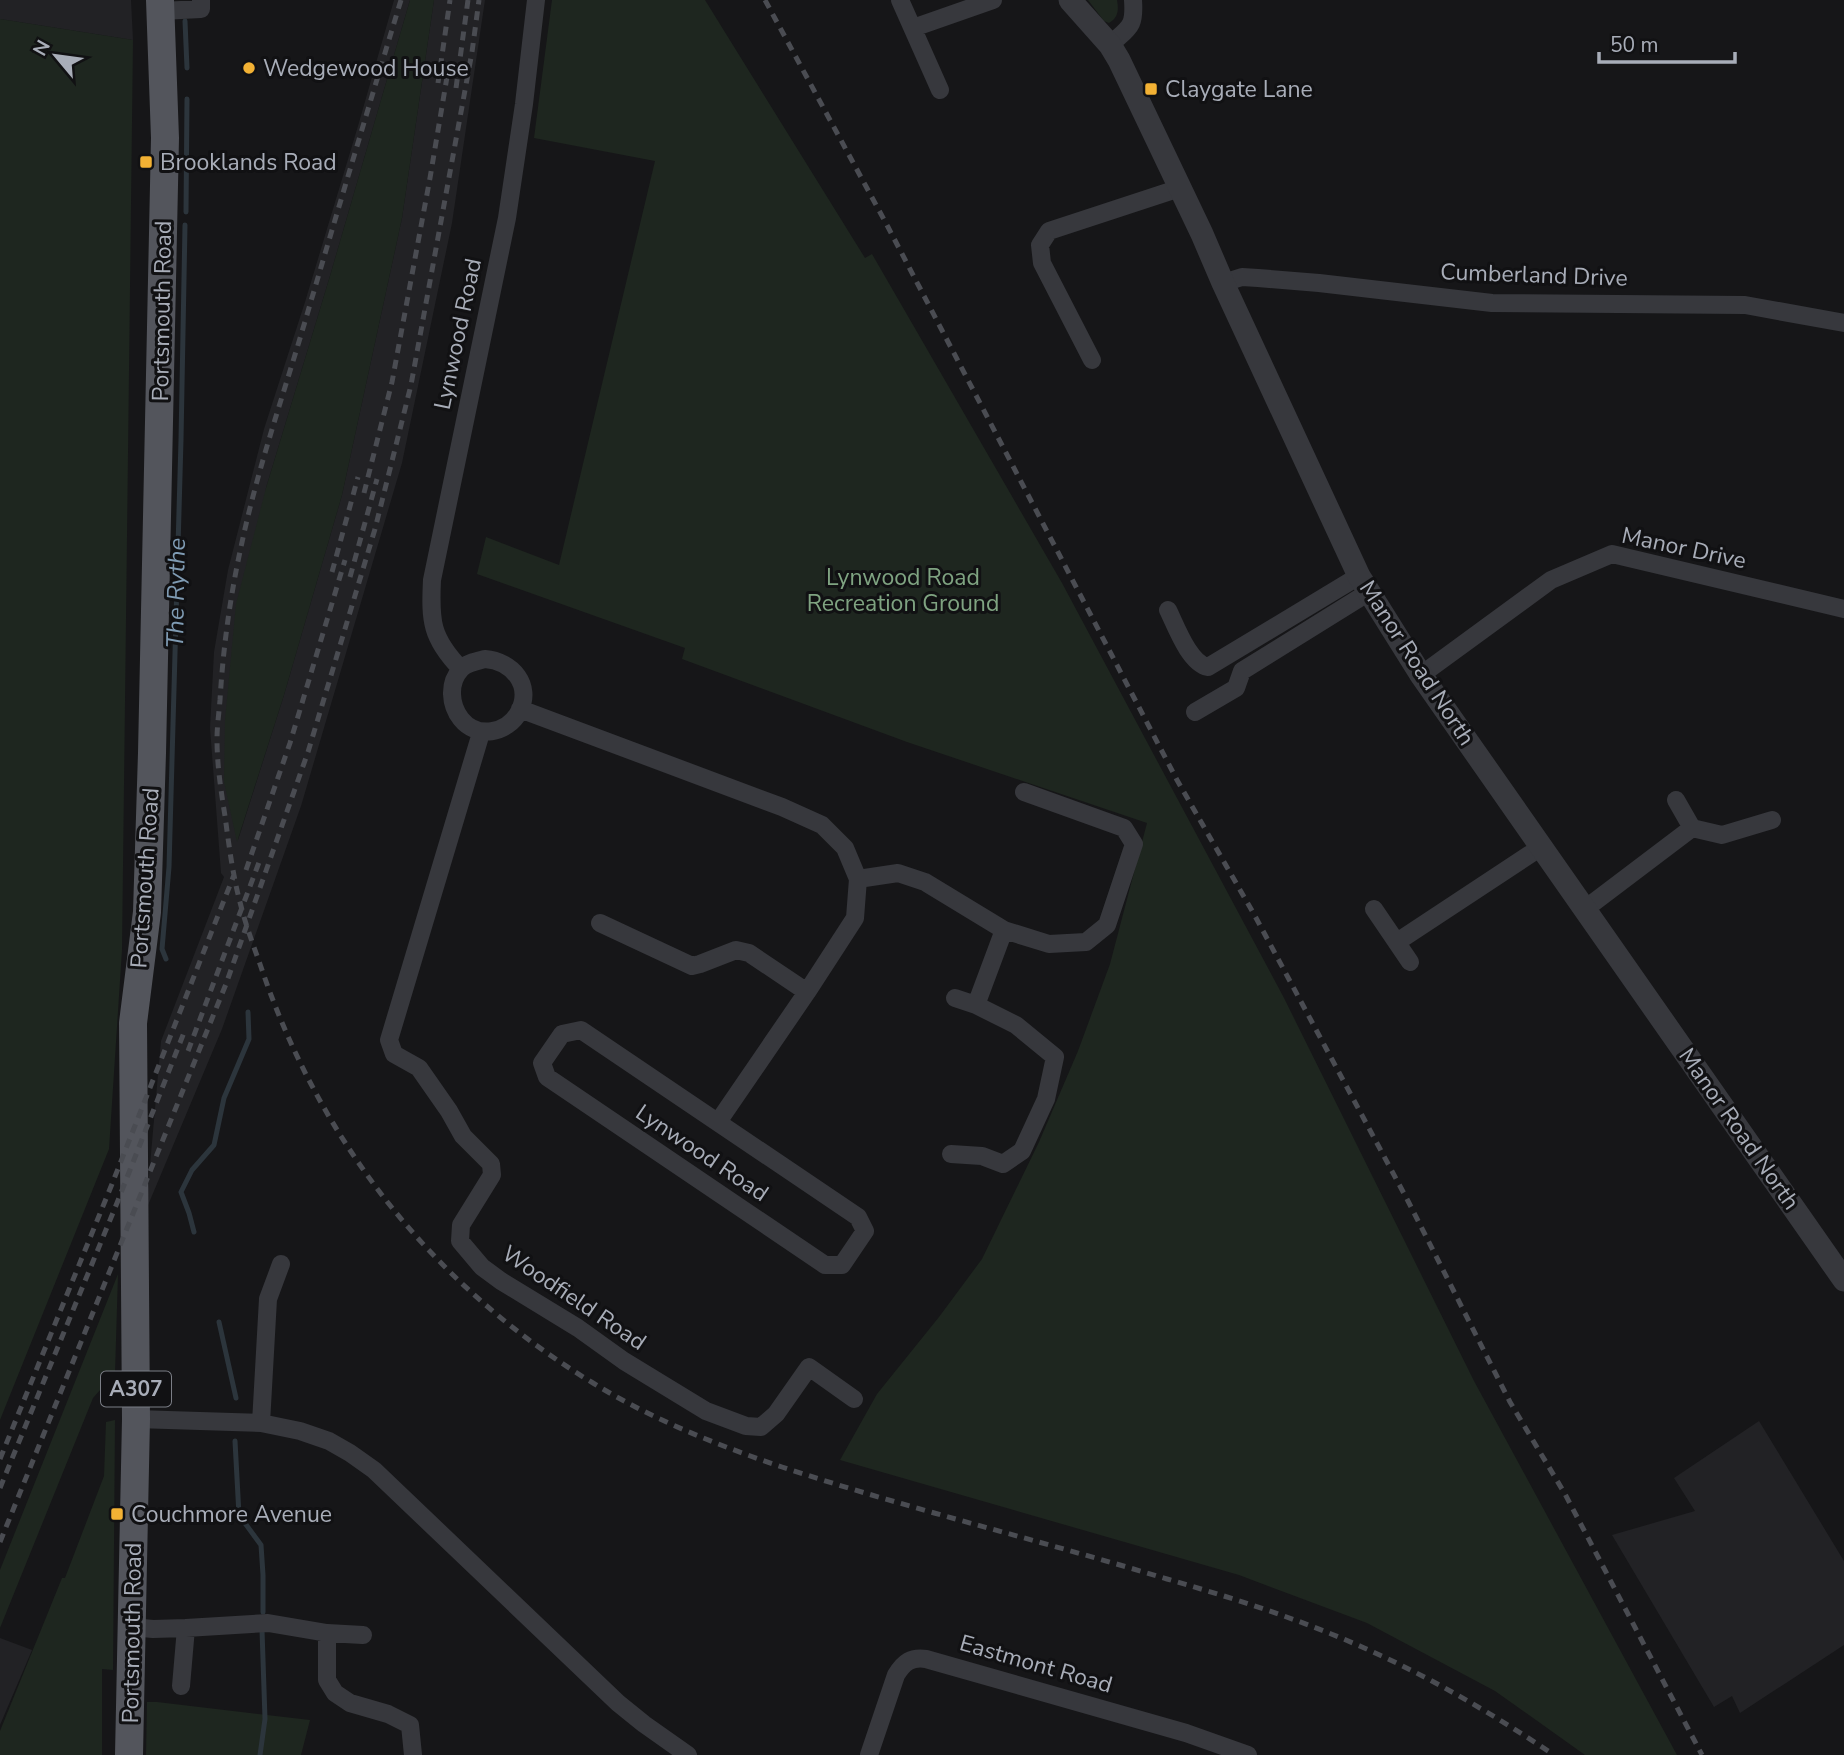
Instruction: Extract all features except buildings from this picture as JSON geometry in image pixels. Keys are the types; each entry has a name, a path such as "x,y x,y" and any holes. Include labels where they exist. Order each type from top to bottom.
{"main road":[{"name":"Portsmouth Road","path":"128,1755 160,1629 153,1420 133,1023 147,912 152,767 165,138 160,6"}],"street":[{"path":"160,6 201,9 201,0"},
{"name":"Lynwood Road","path":"461,669 446,653 433,627 432,580 507,218 536,0"},
{"path":"900,0 940,90"},
{"path":"913,28 993,0"},
{"name":"Manor Road North","path":"1070,0 1110,45 1119,60 1364,584 1421,675 1844,1280"},
{"path":"1110,45 1131,26 1134,16 1133,0"},
{"path":"1092,360 1042,263 1040,245 1049,231 1181,188"},
{"name":"Cumberland Drive","path":"1223,283 1234,278 1250,277 1492,303 1745,305 1844,323"},
{"name":"Manor Drive","path":"1421,675 1551,580 1612,554 1844,609"},
{"path":"1168,610 1191,655 1203,667 1208,667 1364,584"},
{"path":"1195,712 1236,688 1242,670 1364,584"},
{"path":"485,659 507,665 516,673 523,693 520,709 513,720 493,732 481,733 463,721 454,709 452,696 453,684 461,669 485,659"},
{"name":"Lynwood Road","path":"520,709 782,807 822,825 845,848 858,879 855,918 718,1122"},
{"name":"Woodfield Road","path":"481,733 389,1040 394,1054 419,1068 463,1136 491,1164 492,1175 461,1225 460,1241 482,1266 501,1281 706,1411 746,1426 761,1427 776,1414 809,1367 854,1399"},
{"path":"858,879 898,873 925,882 1004,930 1049,944 1086,942 1107,925 1134,844 1124,828 1024,792"},
{"path":"1676,800 1692,828 1722,835 1772,820"},
{"path":"1585,909 1692,828"},
{"path":"1397,942 1541,847"},
{"path":"1374,909 1410,962"},
{"path":"600,923 692,966 736,950 749,953 807,992"},
{"path":"976,1005 1004,930"},
{"path":"951,1154 982,1156 1003,1164 1022,1151 1046,1099 1055,1056 1016,1026 976,1005 956,998"},
{"name":"Lynwood Road","path":"581,1030 718,1122 858,1217 865,1231 842,1265 825,1265 693,1177 547,1077 542,1063 562,1034 581,1030"},
{"path":"261,1423 268,1299 281,1264"},
{"path":"153,1420 261,1423 329,1441 350,1453 374,1470 618,1703 688,1755"},
{"path":"181,1686 160,1629 268,1623 327,1633 363,1635"},
{"path":"327,1633 327,1680 335,1693 350,1703 388,1714 410,1725 413,1755"},
{"name":"Eastmont Road","path":"869,1755 896,1675 902,1665 917,1658 926,1658 1186,1733 1248,1755"}],"shaded area":[{"path":"0,0 131,0 133,40 0,19"},
{"path":"394,0 410,0 266,488 238,840 284,695 342,495 402,218 434,0 485,0 452,223 402,463 301,806 222,1029 146,1210 161,1041 224,877 221,873 210,728 214,652 228,570 264,429 305,302"},
{"path":"1759,1421 1844,1561 1844,1645 1740,1713 1732,1696 1714,1707 1612,1535 1695,1511 1674,1478"},
{"path":"0,1638 32,1650 0,1725"}],"green space":[{"path":"410,0 434,0 402,218 342,495 284,695 237,842 224,782 225,720 236,604 266,488"},
{"name":"Lynwood Road Recreation Ground","path":"552,0 705,0 865,258 872,254 1062,583 1284,998 1474,1381 1677,1755 1585,1755 1495,1691 1367,1623 1239,1575 840,1460 877,1394 982,1259 1039,1142 1078,1051 1110,964 1147,823 907,742 682,659 685,648 477,574 486,537 559,565 655,161 534,138"},
{"path":"1088,0 1117,0 1116,16 1109,23 1104,21"},
{"path":"0,19 133,40 122,950 109,1149 0,1420"},
{"path":"118,1274 115,1373 93,1398 0,1628 0,1570"},
{"path":"115,1420 113,1670 102,1669 102,1755 0,1755 0,1731 62,1578 65,1578 104,1476 106,1422"},
{"path":"147,1702 310,1720 301,1755 146,1755"}],"waterway":[{"name":"The Rythe","path":"185,21 187,68"},
{"name":"The Rythe","path":"186,212 187,99"},
{"name":"The Rythe","path":"166,959 162,949 169,867 185,225"},
{"name":"The Rythe","path":"194,1232 181,1192 192,1170 214,1145 224,1098 249,1039 248,1012"},
{"name":"The Rythe","path":"219,1322 236,1398"},
{"name":"The Rythe","path":"235,1441 239,1515 261,1545 263,1612"},
{"name":"The Rythe","path":"260,1755 265,1719 262,1630"}],"railway":[{"path":"401,0 247,520 228,623 217,734 230,850 238,895 248,929 286,1031 315,1092 350,1150 390,1205 434,1255 482,1302 536,1345 593,1383 661,1420 782,1467 1192,1586 1314,1627 1437,1684 1554,1755"},
{"path":"438,83 450,0"},
{"path":"456,88 468,0"},
{"path":"0,1542 226,984 308,752 375,529 411,385 472,52 479,0"},
{"path":"765,0 888,227 1177,780 1255,916 1408,1201 1510,1402 1565,1494 1702,1755"},
{"path":"364,493 392,382 448,71"},
{"path":"332,572 358,477"},
{"path":"350,577 377,479"},
{"path":"246,870 290,743 345,560"},
{"path":"188,1051 261,857"},
{"path":"0,1459 234,875"},
{"path":"0,1488 185,1030"}],"place":[{"name":"Wedgewood House","path":"249,68"},
{"name":"Claygate Lane","path":"1151,89"},
{"name":"Brooklands Road","path":"146,162"},
{"name":"Couchmore Avenue","path":"117,1514"}]}
